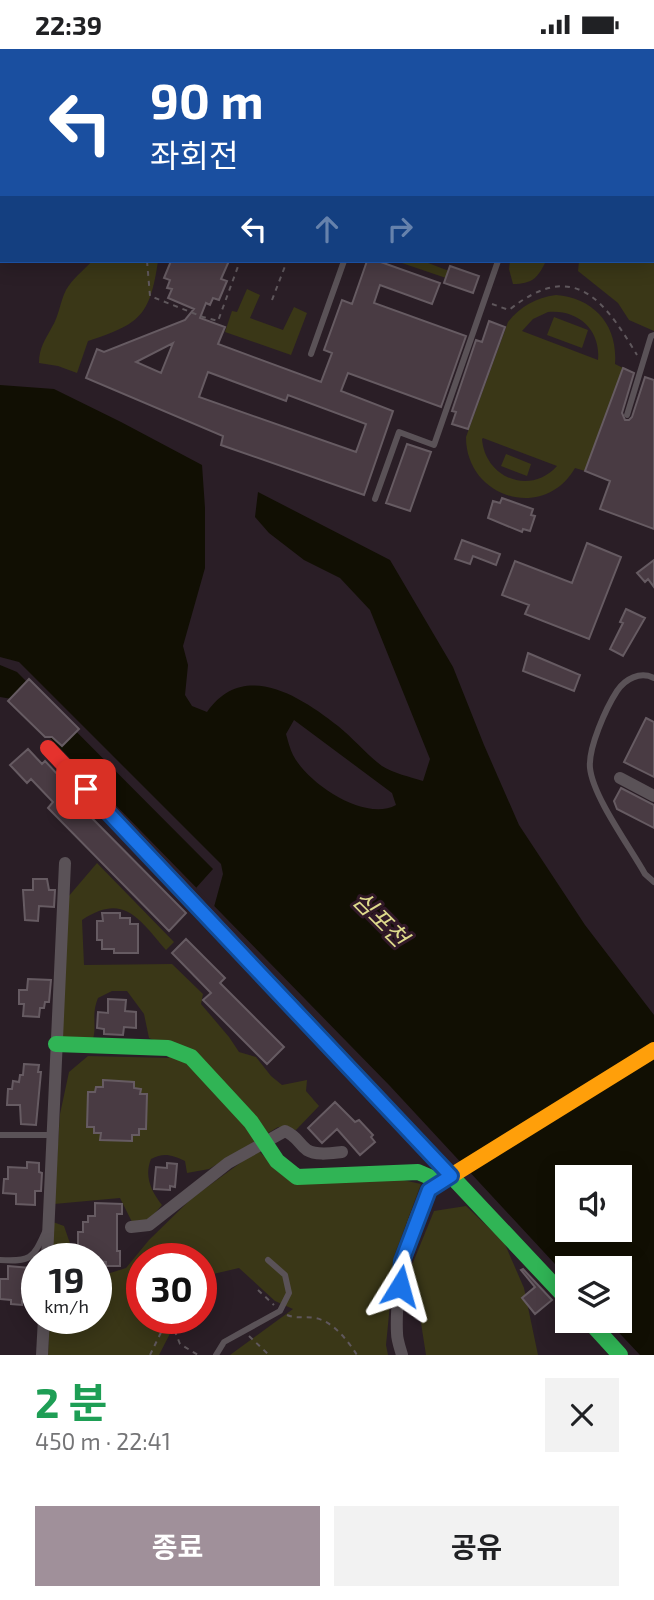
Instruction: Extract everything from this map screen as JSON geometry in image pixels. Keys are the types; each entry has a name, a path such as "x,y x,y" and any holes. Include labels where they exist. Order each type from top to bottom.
{"street":[{"path":"48,748 445,1179 555,1287"},
{"path":"620,778 654,796"},
{"path":"47,1243 65,863"},
{"path":"56,1044 168,1048 191,1057 251,1122 277,1161 297,1177 418,1172 445,1179"},
{"path":"402,1355 397,1335 402,1261 429,1190 654,1050"},
{"path":"131,1227 149,1226 228,1163 285,1131 296,1136 307,1150 319,1153 342,1152"},
{"path":"600,1333 620,1355"},
{"path":"42,1355 43,1334"}],"lane":[{"path":"311,354 343,263"},
{"path":"375,499 399,432 434,445 497,263"},
{"path":"627,415 651,337 654,335"},
{"path":"654,678 649,675 636,675 622,684 591,751 590,767 601,797 645,874 654,882"},
{"path":"0,1135 52,1135"},
{"path":"0,1260 23,1261 36,1253 48,1223"},
{"path":"216,1355 224,1342 280,1311 289,1293 285,1275 268,1260"}],"path":[{"path":"147,263 150,296 218,321 239,263"},
{"path":"272,300 286,263"},
{"path":"484,302 509,310 534,293 548,288 574,288 590,295 613,316 643,365"},
{"path":"258,1290 280,1311 291,1317 317,1318 330,1324 357,1355"},
{"path":"245,1331 269,1355"},
{"path":"150,1355 160,1334"},
{"path":"176,1334 180,1344 198,1355"}],"shaded area":[{"path":"90,263 158,263 151,294 140,315 120,329 88,341 77,373 39,363 41,348 66,290"},
{"path":"402,263 428,263 449,271 446,278"},
{"path":"510,263 545,263 534,279 525,283 513,284"},
{"path":"579,263 654,263 654,331 629,320 618,303 578,271"},
{"path":"247,289 260,295 250,318 283,330 294,307 307,313 291,355 225,332 232,311 237,312"},
{"path":"548,296 570,297 592,308 601,316 612,337 615,364 623,368 585,471 575,468 561,485 545,495 527,498 509,496 492,488 479,475 469,458 466,437 508,322 518,311","holes":["548,312 569,314 585,324 596,339 598,360 522,331 533,319","483,438 557,466 534,480 510,478 491,464"]},
{"path":"554,317 588,330 582,348 547,335"},
{"path":"506,454 531,464 527,476 501,466"},
{"path":"97,863 174,942 166,950 139,920 120,909 97,912 82,920 84,965 172,964 203,994 201,1004 239,1052 256,1057 282,1085 307,1080 306,1091 319,1106 296,1130 278,1127 209,1169 187,1173 185,1161 176,1157 164,1155 151,1159 148,1171 150,1183 162,1205 141,1222 132,1222 120,1198 54,1204 60,1114 69,1072 88,1056 169,1058 159,1042 149,1038 144,1014 127,991 112,991 98,998 93,1039 62,1037 68,897"},
{"path":"258,1150 283,1176 403,1180 421,1184 395,1254 386,1345 388,1355 230,1355 293,1309 275,1301 239,1268 217,1273 217,1243 147,1243 192,1198"},
{"path":"466,1206 504,1242 524,1288 538,1355 426,1355 412,1265 434,1211"},
{"path":"53,1222 64,1226 70,1243 52,1243"},
{"path":"126,1268 126,1334 170,1334 159,1355 48,1355 49,1334 112,1334 112,1272"}],"water":[{"name":"심포천","path":"0,385 54,389 202,465 205,568 183,646 188,665 185,695 192,706 207,712 221,696 237,688 254,685 271,688 289,694 323,714 382,766 423,781 430,759 370,610 340,578 304,560 269,533 255,517 258,492 390,560 453,667 519,825 585,925 654,1015 654,1355 640,1355 619,1333 632,1333 632,1256 555,1256 555,1264 390,1086 12,699 0,697","holes":["294,720 392,793 396,805 383,809 369,808 338,797 324,788 300,766 293,755 286,734"]}],"pier":[{"path":"0,657 19,662 221,864 223,874 214,907 196,888 213,869 17,672 0,665"}],"building":[{"path":"170,263 228,263 221,279 227,281 219,300 213,298 210,305 206,303 200,318 225,327 218,344 321,382 332,353 324,350 342,300 352,304 366,263 384,263 440,283 432,304 380,285 374,303 466,336 441,407 348,373 341,391 393,411 364,495 221,445 223,436 86,378 97,349 104,352 185,320 194,309 168,298 172,289 167,288 170,280 164,278","holes":["173,343 161,373 136,362","208,372 286,401 288,395 366,424 356,452 199,397"]},
{"path":"450,266 479,276 473,293 444,283"},
{"path":"489,321 505,327 468,429 452,424 456,412 452,411 476,340 482,342"},
{"path":"623,368 634,373 622,413 625,420 632,417 645,377 654,380 654,529 600,509 610,481 585,471"},
{"path":"407,444 431,452 410,511 386,503"},
{"path":"502,498 533,509 531,515 535,516 530,531 523,529 522,532 488,518 493,501 500,503"},
{"path":"462,540 500,554 496,565 473,556 470,564 455,559"},
{"path":"587,543 621,557 589,639 525,614 529,605 502,595 515,561 572,583"},
{"path":"654,560 654,587 648,579 645,582 637,573"},
{"path":"626,609 645,618 623,656 610,649 623,623 620,622"},
{"path":"528,653 580,675 574,691 523,671"},
{"path":"29,679 79,729 62,746 52,737 45,737 8,701"},
{"path":"646,718 654,722 654,777 624,762"},
{"path":"28,749 42,764 45,761 88,807 84,810 186,913 169,931 48,808 53,802 31,779 27,783 10,765"},
{"path":"621,788 654,805 654,828 617,809 614,801"},
{"path":"33,879 47,879 49,890 55,890 54,907 39,906 38,921 25,920 23,890 33,890"},
{"path":"102,913 120,913 120,918 130,918 130,924 138,924 138,953 114,953 114,949 102,949 102,940 97,940 97,921 103,921"},
{"path":"186,939 225,978 220,983 284,1047 267,1064 203,1000 211,993 172,953"},
{"path":"28,979 51,980 49,1002 45,1002 44,1008 40,1008 39,1017 23,1016 24,1004 19,1004 19,990 27,990"},
{"path":"108,999 126,1000 125,1011 136,1012 136,1028 124,1027 123,1035 104,1034 104,1029 97,1028 98,1012 108,1013"},
{"path":"24,1064 39,1065 38,1072 41,1072 36,1125 21,1124 20,1105 7,1105 8,1089 12,1089 13,1081 19,1082"},
{"path":"103,1080 134,1082 134,1088 141,1089 140,1094 147,1094 146,1129 139,1129 139,1135 132,1135 132,1141 100,1140 101,1133 94,1133 94,1127 87,1127 88,1092 95,1092 96,1087 103,1087"},
{"path":"335,1102 355,1122 359,1120 373,1135 371,1137 375,1142 360,1155 337,1129 322,1143 308,1128"},
{"path":"27,1162 39,1163 39,1172 42,1173 41,1191 35,1191 35,1205 16,1204 16,1194 3,1193 4,1179 8,1179 8,1167 27,1168"},
{"path":"167,1163 177,1164 175,1187 170,1186 170,1190 154,1189 156,1167 167,1168"},
{"path":"95,1203 122,1204 122,1214 117,1214 117,1251 120,1251 120,1266 112,1266 112,1243 78,1243 78,1232 83,1232 83,1222 88,1222 88,1216 95,1216"},
{"path":"8,1266 21,1267 21,1305 0,1299 0,1279 8,1279"},
{"path":"523,1269 552,1300 535,1314 522,1298 535,1287 521,1270"}],"traffic: fast":[{"path":"266,979 555,1286"},
{"path":"56,1044 168,1048 191,1057 251,1122 277,1161 297,1177 418,1172 439,1181"},
{"path":"600,1333 620,1355"}],"traffic: slow":[{"path":"451,1176 654,1050"}],"traffic: jam":[{"path":"48,748 266,979"}],"route":[{"path":"86,789 451,1176 439,1181 429,1190 402,1261 400,1286"}]}
